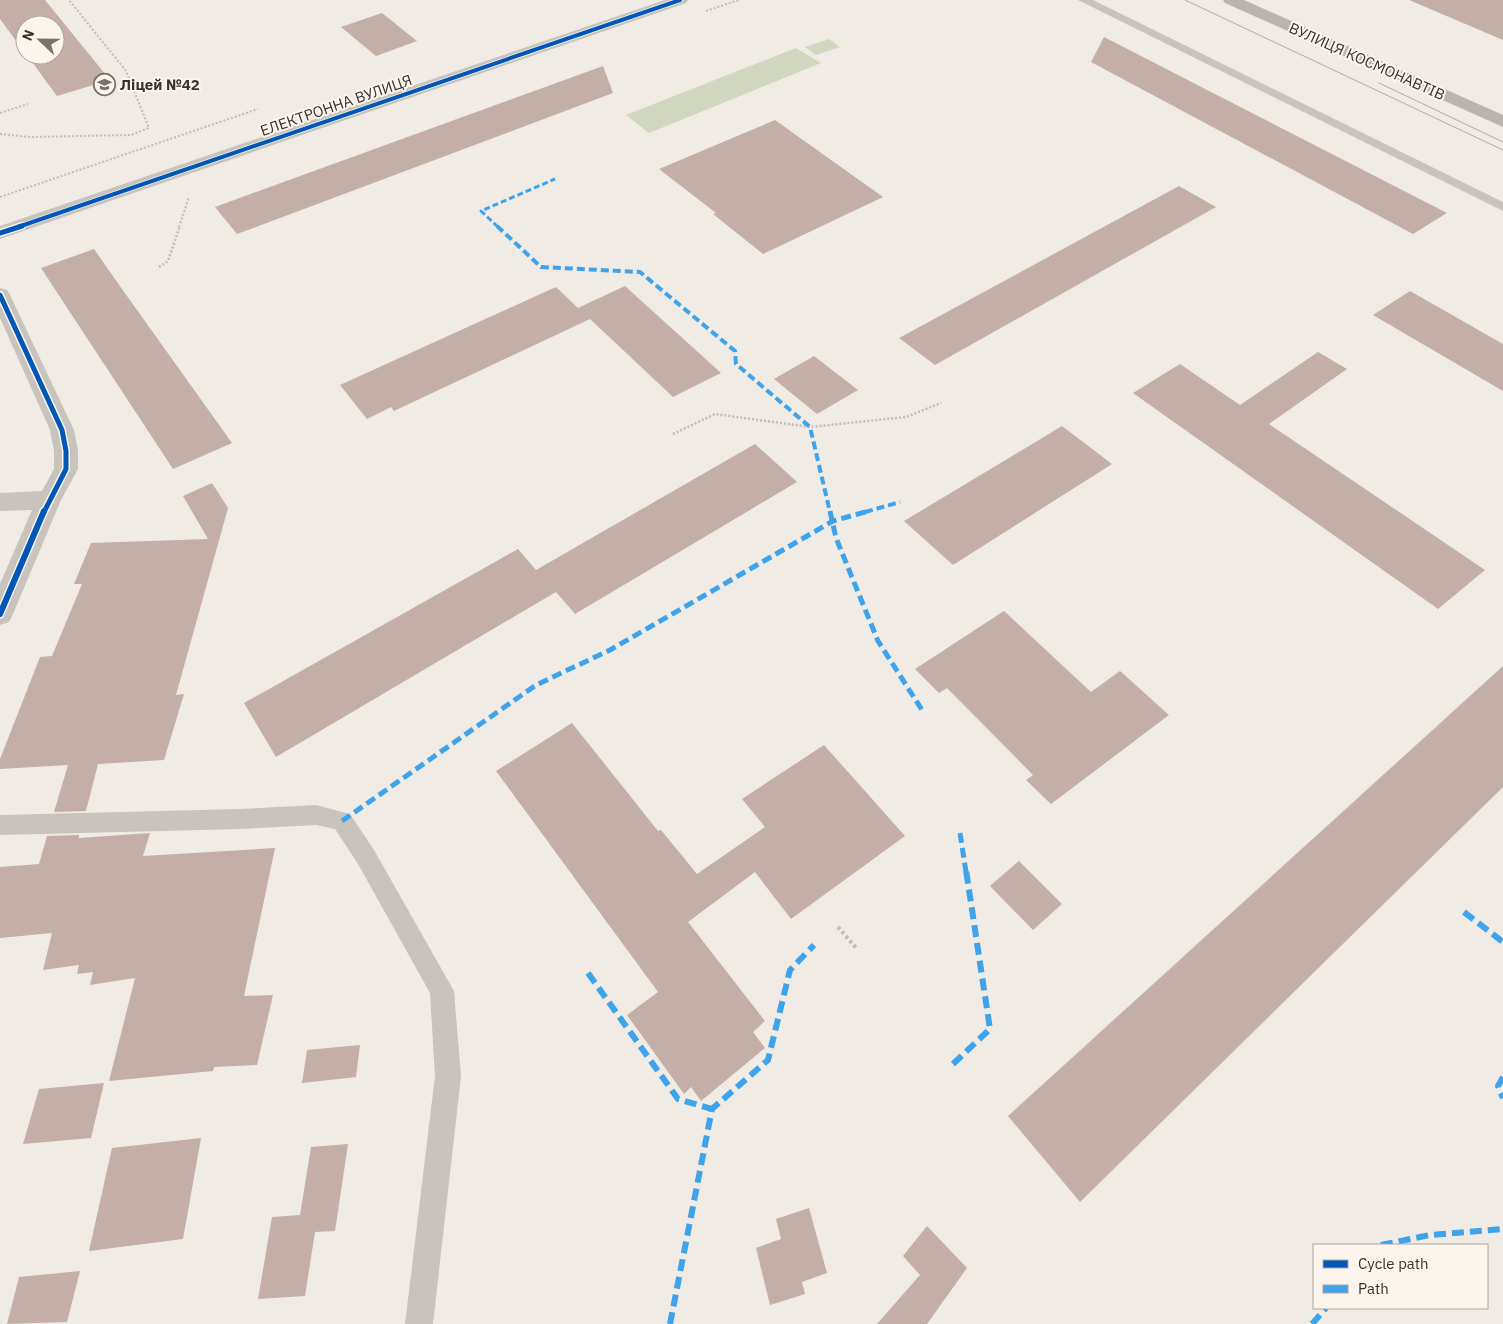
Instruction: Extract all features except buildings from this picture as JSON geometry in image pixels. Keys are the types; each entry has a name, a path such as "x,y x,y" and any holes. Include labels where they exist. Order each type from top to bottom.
{"main road":[{"name":"ВУЛИЦЯ КОСМОНАВТІВ","path":"1231,0 1503,122"}],"street":[{"name":"ЕЛЕКТРОННА ВУЛИЦЯ","path":"0,233 680,0"},
{"path":"0,295 62,430 66,451 66,470 49,500 0,614"},
{"path":"0,502 49,500"}],"lane":[{"path":"1084,0 1503,207"},
{"path":"0,825 241,819 316,815 342,821 366,857 442,991 448,1076 419,1324"}],"path":[{"path":"0,134 30,137 131,135 149,128 126,71 69,0"},
{"path":"0,113 28,104"},
{"path":"0,197 258,109"},
{"path":"159,267 168,261 190,192 160,142"},
{"path":"673,434 715,414 810,427 906,417 941,403"},
{"path":"838,927 857,949"}],"green space":[{"path":"829,39 840,47 816,55 805,47"},
{"path":"796,48 821,63 649,133 626,115"}],"tram line":[{"path":"1185,0 1503,150"},
{"path":"1379,83 1503,142"}],"marked path":[{"path":"555,179 481,211 541,267 640,272 735,351 736,364 810,427 836,538 878,641 922,710"},
{"path":"342,821 536,685 610,650 833,521 900,502"},
{"path":"953,1064 990,1029 960,833"},
{"path":"1464,912 1503,942"},
{"path":"670,1324 712,1109 768,1060 790,970 814,945"},
{"path":"588,973 678,1099 712,1109"},
{"path":"1503,1077 1498,1086 1503,1098"},
{"path":"1386,1244 1430,1235 1503,1229"},
{"path":"1312,1324 1325,1309"}],"cycle path":[{"path":"0,233 680,0"},
{"path":"0,295 62,430 66,451 66,469 49,500 0,614"}],"place":[{"name":"Ліцей №42","path":"104,84"}]}
